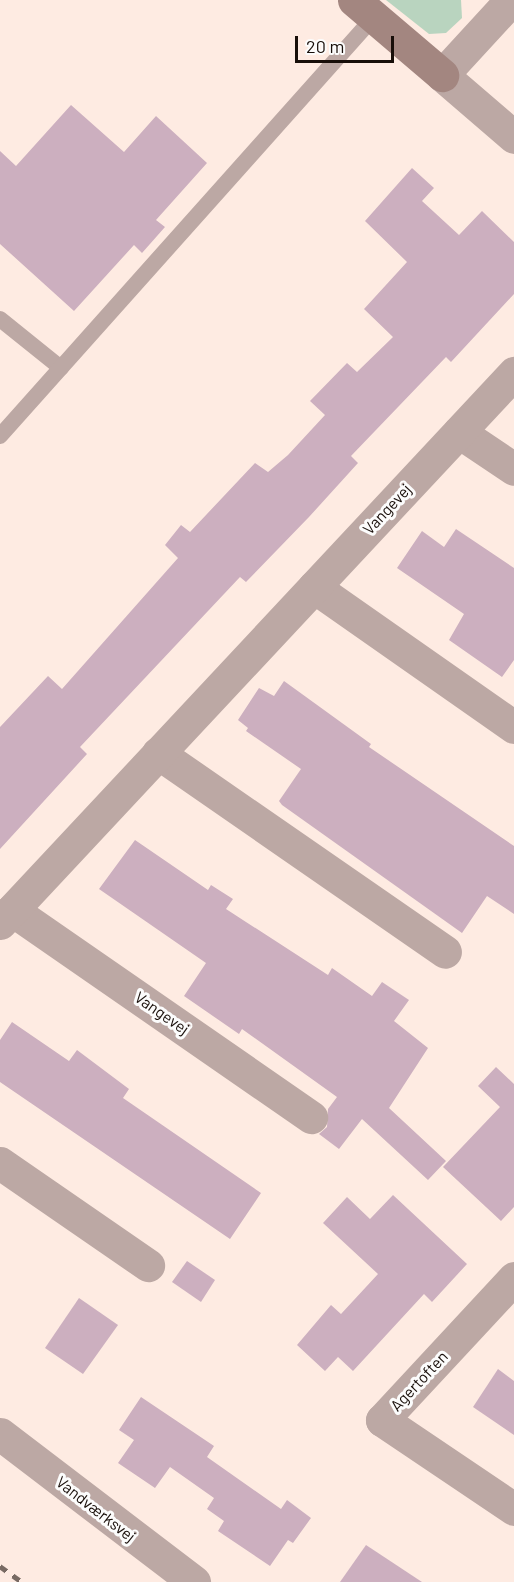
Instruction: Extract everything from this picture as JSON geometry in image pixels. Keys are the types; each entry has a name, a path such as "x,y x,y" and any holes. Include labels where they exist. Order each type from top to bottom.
{"street":[{"path":"442,75 511,0"},
{"path":"364,8 514,137"},
{"name":"Vangevej","path":"311,1117 6,916 514,373"},
{"path":"459,432 514,469"},
{"path":"314,587 514,727"},
{"path":"158,753 445,952"},
{"path":"0,1163 148,1266"},
{"name":"Agertoften","path":"514,1278 382,1420 514,1509"},
{"name":"Vandværksvej","path":"0,1434 194,1582"}],"lane":[{"path":"0,436 61,368 364,8"},
{"path":"0,319 61,368"}],"green space":[{"path":"386,0 461,0 462,18 446,33 429,34"}],"building":[{"path":"71,105 124,152 156,116 207,163 156,220 165,227 142,253 134,245 74,311 0,244 0,151 16,166"},
{"path":"412,168 434,188 422,201 459,235 482,211 514,242 514,294 451,362 446,357 351,456 358,463 309,517 246,582 240,577 80,747 87,754 0,849 0,727 48,676 62,689 178,558 165,545 181,525 190,532 255,463 268,472 288,455 325,415 310,401 347,363 357,372 393,337 364,309 407,262 365,221"},
{"path":"456,529 514,568 514,660 502,677 449,640 464,614 397,568 422,531 444,547"},
{"path":"284,681 371,744 369,747 514,846 514,914 487,896 462,933 282,805 279,801 301,769 246,731 248,728 238,720 259,688 274,696"},
{"path":"135,840 208,890 211,885 233,899 226,909 328,975 332,968 372,996 382,982 409,1000 394,1021 428,1048 389,1108 446,1161 428,1180 362,1119 339,1149 319,1134 327,1127 328,1109 337,1097 242,1029 239,1034 184,996 206,963 99,889"},
{"path":"12,1022 69,1061 77,1050 129,1089 123,1098 261,1193 230,1239 0,1082 0,1040"},
{"path":"496,1067 514,1084 514,1207 501,1221 443,1167 500,1107 478,1086"},
{"path":"393,1195 467,1264 432,1302 424,1294 353,1371 338,1357 325,1371 297,1345 331,1305 341,1314 378,1274 323,1223 347,1197 370,1219"},
{"path":"187,1261 215,1280 201,1302 172,1282"},
{"path":"79,1298 118,1325 83,1374 45,1348"},
{"path":"498,1369 514,1381 514,1435 473,1407"},
{"path":"141,1397 214,1446 207,1457 281,1509 287,1500 311,1518 293,1543 288,1540 270,1566 218,1531 224,1521 207,1509 214,1498 170,1467 155,1488 118,1463 134,1440 119,1430"},
{"path":"366,1545 422,1582 340,1582"}],"railway":[{"path":"0,1566 22,1582"}]}
